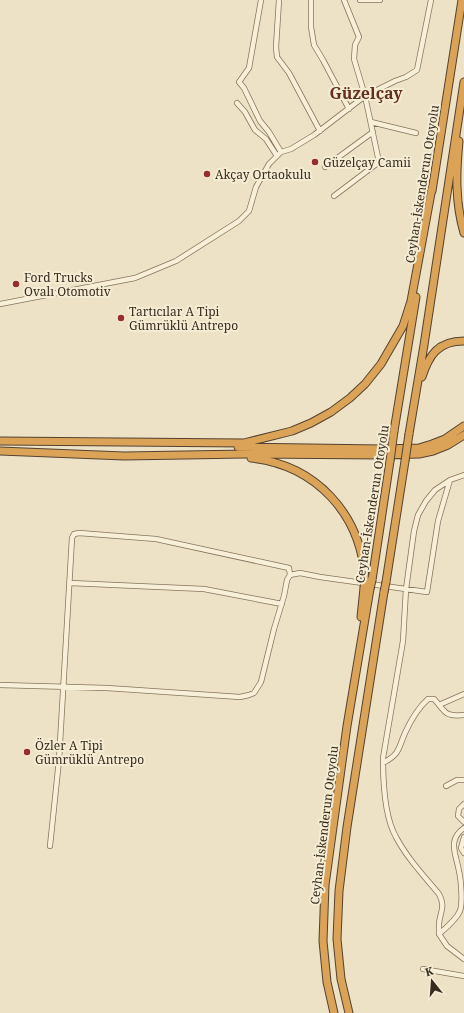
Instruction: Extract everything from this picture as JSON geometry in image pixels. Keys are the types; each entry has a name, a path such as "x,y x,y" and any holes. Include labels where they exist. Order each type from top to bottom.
{"highway":[{"name":"Ceyhan-İskenderun Otoyolu","path":"334,1013 327,982 323,941 326,885 368,579 390,462 462,0"},
{"name":"Ceyhan-İskenderun Otoyolu","path":"350,1013 341,979 337,939 338,892 464,83"},
{"path":"464,83 456,182 457,202 464,234"},
{"path":"0,441 244,443 292,431 331,412 366,384 403,326 411,301 432,188"},
{"path":"411,422 426,364 432,354 439,347 447,343 464,341"},
{"path":"129,441 170,446 383,449 419,448 445,439 464,426"},
{"path":"0,451 124,456 199,454 419,454 433,451 448,445 464,435"},
{"path":"199,454 239,456 272,462 301,473 314,482 335,501 351,526 363,557 368,579"}],"street":[{"path":"260,0 249,68 239,82 244,88 260,121 269,132 279,154"},
{"path":"279,0 276,47 277,57 289,73 320,131"},
{"path":"311,0 311,27 314,45 348,109"},
{"path":"334,196 379,162 365,96 354,59 356,44 359,36 344,0"},
{"path":"360,0 380,0"},
{"path":"0,304 135,278 176,261 239,221 249,211 256,187 269,164 279,154 300,144 320,131 365,96 406,77 417,70 431,0"},
{"path":"237,103 245,112 255,130 266,139 279,154"},
{"path":"371,122 416,133"},
{"path":"326,167 373,132"},
{"path":"464,475 450,480 435,490 426,501 418,515 414,531 406,589 404,641 383,763 389,822 395,837 405,852 439,894 442,900 443,911 439,922 439,934 447,946 464,959"},
{"path":"290,575 300,573 427,592 438,521 450,480"},
{"path":"0,685 62,687 107,688 240,697 254,693 261,682 287,580 290,575 289,568 156,539 79,533 74,534 72,538 62,687 59,760 50,846"},
{"path":"70,583 204,589 282,604"},
{"path":"439,705 464,694"},
{"path":"383,763 392,758 400,749 405,733 423,703 428,699 434,699 444,712 449,714 464,715"},
{"path":"446,786 457,780 464,780"},
{"path":"464,804 459,808 458,816 464,822"},
{"path":"439,934 454,920 460,909 460,871 454,849 455,839 458,833 464,828"},
{"path":"464,837 461,848 464,853"},
{"path":"423,969 464,976"}],"place":[{"name":"Güzelçay Camii","path":"315,162"},
{"name":"Akçay Ortaokulu","path":"207,174"},
{"name":"Ford Trucks Ovalı Otomotiv","path":"16,284"},
{"name":"Tartıcılar A Tipi Gümrüklü Antrepo","path":"121,318"},
{"name":"Özler A Tipi Gümrüklü Antrepo","path":"27,752"}],"district":[{"name":"Güzelçay","path":"366,93"}]}
